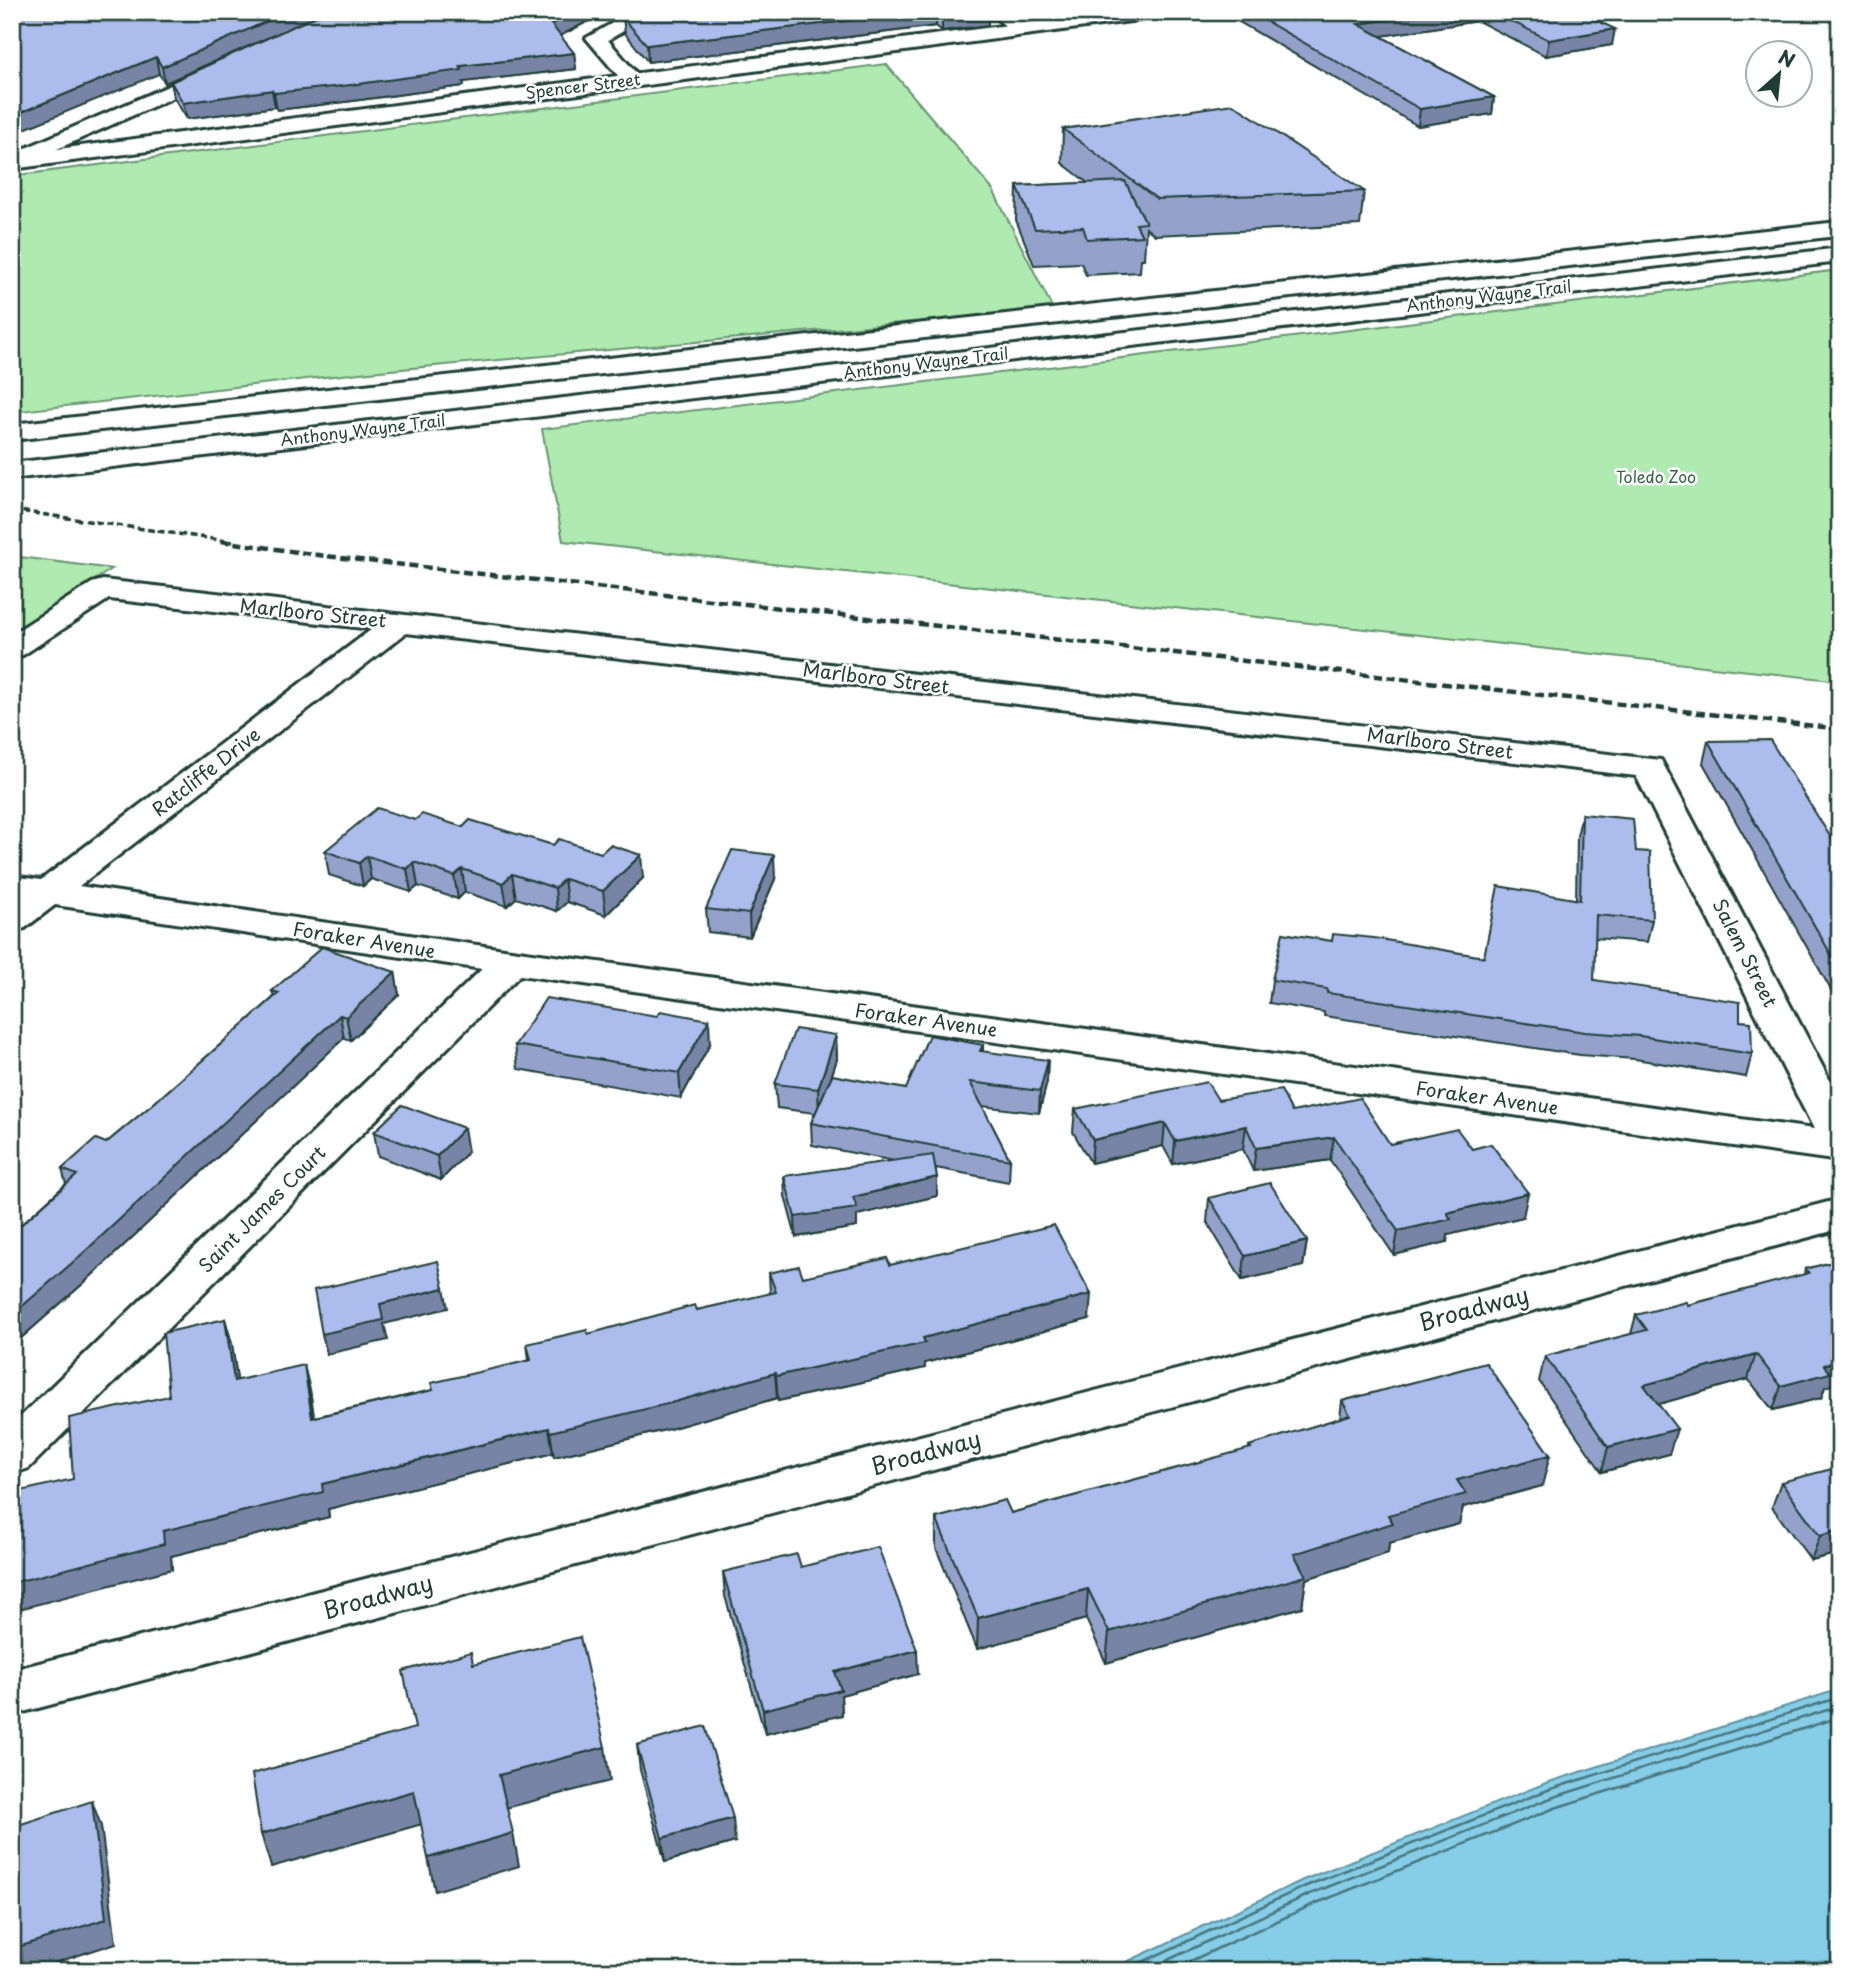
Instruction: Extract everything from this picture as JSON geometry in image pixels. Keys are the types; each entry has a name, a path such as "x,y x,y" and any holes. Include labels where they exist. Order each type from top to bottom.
{"main road":[{"path":"632,79 596,38 646,12"},
{"path":"998,12 1023,30"},
{"name":"Spencer Street","path":"12,162 1154,12"},
{"path":"12,162 237,62"},
{"path":"130,110 149,143"},
{"name":"Anthony Wayne Trail","path":"12,432 1840,228"},
{"name":"Anthony Wayne Trail","path":"12,471 1840,255"},
{"name":"Marlboro Street","path":"12,648 103,589 1650,767"},
{"name":"Ratcliffe Drive","path":"12,920 31,890 400,623"},
{"name":"Salem Street","path":"1650,767 1840,1140"},
{"name":"Foraker Avenue","path":"31,890 511,962 1840,1147"},
{"name":"Saint James Court","path":"12,1455 511,962"},
{"name":"Broadway","path":"12,1693 1840,1214"}],"green space":[{"path":"886,64 993,190 1053,309 369,372 12,412 12,176"},
{"name":"Toledo Zoo","path":"1840,270 1840,681 563,541 542,429"},
{"path":"12,556 112,569 12,632"}],"water":[{"path":"1840,1689 1840,1971 1107,1971 1303,1880 1546,1783"}],"building":[{"path":"288,12 162,67 156,57 12,116 12,14"},
{"path":"325,12 574,12 551,24 574,53 460,66 462,70 343,86 274,93 272,90 183,103 171,82"},
{"path":"633,12 920,12 647,45 623,18"},
{"path":"938,12 965,12 942,15"},
{"path":"1250,12 1436,12 1358,24 1494,97 1420,109"},
{"path":"1493,12 1579,12 1615,29 1549,40"},
{"path":"1233,104 1364,191 1157,199 1063,129"},
{"path":"1125,181 1146,223 1136,224 1142,236 1087,239 1083,227 1035,229 1017,186"},
{"path":"1770,740 1833,841 1840,845 1840,970 1708,741"},
{"path":"377,808 415,820 422,814 463,827 470,820 553,845 559,839 601,853 610,845 641,855 603,891 564,879 555,888 512,874 503,883 462,869 454,876 414,862 407,869 367,856 359,863 325,851"},
{"path":"1582,814 1633,819 1636,851 1650,852 1652,920 1596,915 1594,980 1740,1002 1740,1021 1751,1022 1752,1054 1327,993 1327,989 1272,980 1283,933 1332,941 1333,934 1374,938 1484,957 1498,886 1580,900"},
{"path":"732,850 774,855 749,914 706,909"},
{"path":"322,947 395,972 346,1017 340,1015 79,1257 12,1315 12,1229 15,1230 77,1175 62,1169 96,1139 106,1143 153,1104 279,993 272,991"},
{"path":"546,998 657,1016 661,1011 709,1020 679,1073 515,1045"},
{"path":"795,1029 836,1035 818,1089 775,1084"},
{"path":"929,1035 983,1045 980,1051 1048,1060 1040,1091 970,1082 1010,1160 811,1123 832,1075 906,1089"},
{"path":"1207,1082 1218,1100 1281,1090 1292,1112 1360,1098 1390,1144 1457,1129 1472,1149 1491,1144 1528,1193 1447,1213 1451,1219 1398,1231 1334,1137 1256,1148 1246,1126 1175,1141 1165,1123 1093,1140 1075,1109"},
{"path":"402,1105 464,1128 437,1156 374,1132"},
{"path":"933,1155 937,1177 853,1197 857,1208 795,1217 784,1176"},
{"path":"1270,1183 1307,1241 1245,1256 1209,1198"},
{"path":"1054,1225 1091,1294 923,1338 925,1343 776,1376 775,1373 671,1403 550,1432 549,1428 322,1484 323,1492 163,1531 164,1544 12,1583 12,1493 73,1479 69,1418 169,1396 163,1333 225,1319 234,1381 304,1365 312,1418 433,1390 431,1383 531,1360 527,1344 587,1330 588,1334 695,1305 697,1310 776,1292 769,1273 799,1266 803,1277 887,1258 890,1265"},
{"path":"1840,1260 1840,1360 1824,1365 1830,1373 1781,1386 1756,1354 1644,1385 1677,1429 1608,1447 1545,1356 1647,1330 1636,1315 1686,1302 1688,1305 1809,1273 1805,1269"},
{"path":"438,1261 444,1288 380,1304 383,1320 322,1334 314,1290"},
{"path":"1486,1363 1550,1455 1457,1480 1466,1494 1388,1515 1393,1523 1294,1554 1306,1576 1109,1632 1088,1589 978,1618 936,1518 1005,1500 1011,1513 1251,1448 1249,1446 1350,1415 1342,1401"},
{"path":"1832,1469 1840,1479 1840,1530 1820,1536 1781,1482"},
{"path":"878,1547 917,1650 835,1672 841,1690 763,1710 723,1572 797,1554 801,1567"},
{"path":"580,1637 605,1747 499,1775 513,1833 428,1858 414,1791 261,1834 252,1774 415,1728 403,1671 471,1652 473,1664"},
{"path":"705,1726 733,1818 662,1838 637,1745"},
{"path":"92,1801 106,1919 12,1949 12,1827"}],"railway":[{"path":"12,510 233,542"},
{"path":"221,541 325,556 1840,729"}]}
